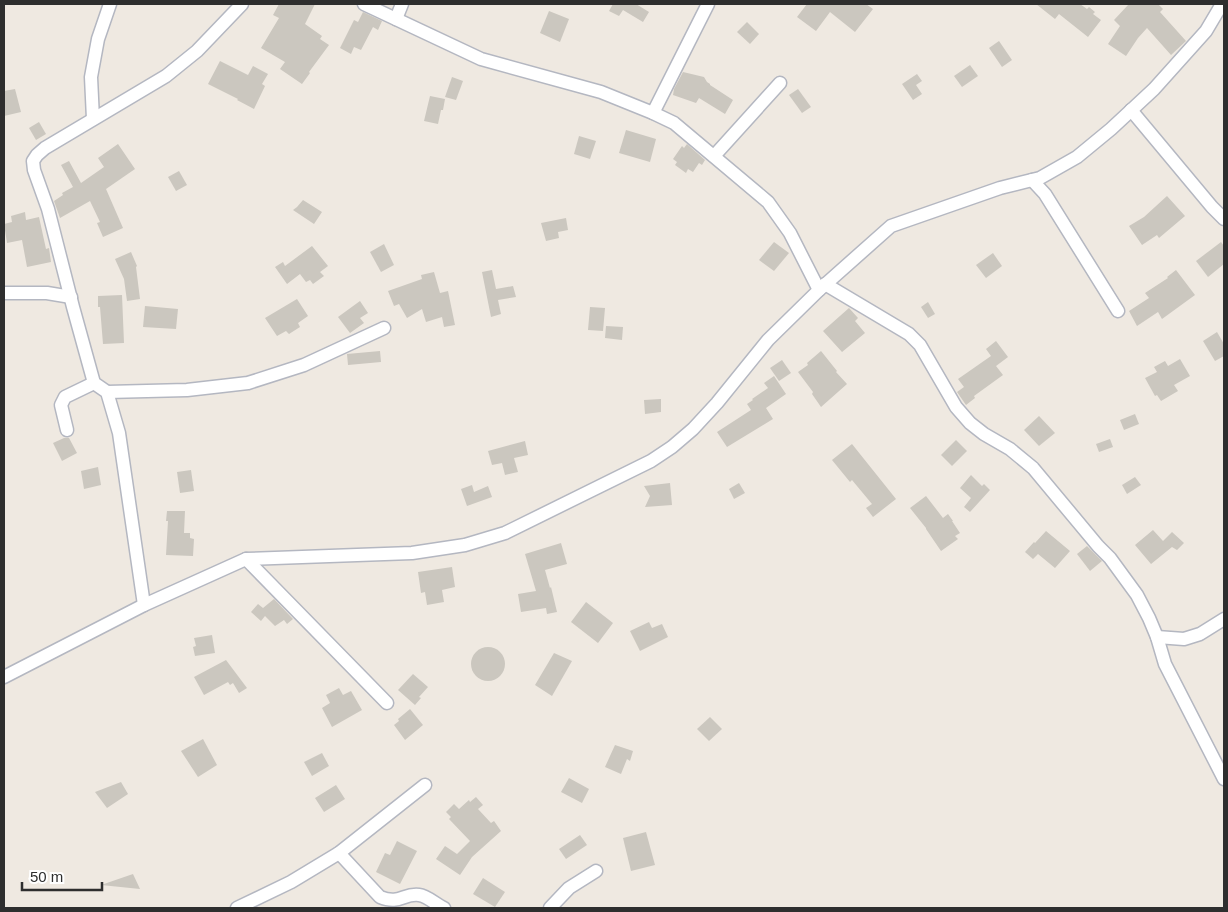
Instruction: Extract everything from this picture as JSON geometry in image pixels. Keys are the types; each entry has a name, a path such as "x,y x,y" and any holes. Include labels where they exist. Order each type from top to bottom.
{"street":[{"path":"93,119 91,77 98,39 110,4"},
{"path":"242,4 198,51 166,76 45,148 33,161 94,383 107,392 188,390 248,383 304,365 384,328"},
{"path":"364,4 481,59 601,92 674,123 768,202 790,232 822,287 909,334 920,345 956,407 970,423 984,434 1010,449 1033,468 1110,558 1137,595 1149,618 1157,637 1164,664 1224,779"},
{"path":"396,19 402,4"},
{"path":"653,113 708,4"},
{"path":"4,677 144,604 246,559 412,552 465,545 504,533 651,461 672,447 693,429 717,403 768,340 822,287 891,226 1000,188 1040,178 1077,157 1154,88 1206,31 1222,4"},
{"path":"714,156 780,82"},
{"path":"1131,110 1224,219"},
{"path":"1032,180 1045,194 1118,310"},
{"path":"4,293 47,293 71,297"},
{"path":"67,430 61,405 65,397 94,383"},
{"path":"107,392 119,433 144,604"},
{"path":"246,559 387,703"},
{"path":"1157,637 1184,639 1200,634 1224,619"},
{"path":"237,908 291,882 339,853 426,785"},
{"path":"339,853 380,897 389,901 419,895 444,908"},
{"path":"550,908 569,888 596,871"}],"building":[{"path":"279,4 315,4 305,24 322,36 320,39 329,45 302,84 280,69 285,62 261,48 279,18 273,15"},
{"path":"613,4 636,4 649,12 643,22 623,10 619,16 609,11"},
{"path":"807,4 866,4 873,9 855,32 830,12 816,31 797,17"},
{"path":"1036,4 1080,4 1087,9 1089,7 1095,12 1093,14 1101,20 1088,37 1059,14 1055,19"},
{"path":"1129,4 1158,4 1163,9 1160,12 1186,41 1171,55 1147,28 1126,56 1108,44 1120,26 1114,20"},
{"path":"549,11 569,19 560,42 540,33"},
{"path":"363,12 382,21 378,30 373,27 361,50 354,47 351,54 340,48 354,20 358,22"},
{"path":"747,22 759,34 750,44 737,32"},
{"path":"999,41 1012,60 1002,67 989,48"},
{"path":"220,61 248,75 253,66 268,74 262,84 265,86 254,109 208,84"},
{"path":"970,65 978,76 962,87 954,76"},
{"path":"683,72 704,77 710,85 733,100 725,114 699,98 696,103 673,95"},
{"path":"917,74 922,81 916,85 922,94 913,100 902,84"},
{"path":"452,77 463,81 456,100 445,97"},
{"path":"15,89 21,112 4,116 4,91"},
{"path":"798,89 811,107 802,113 789,95"},
{"path":"430,96 445,99 438,124 424,121"},
{"path":"39,122 46,134 36,140 29,128"},
{"path":"626,130 656,139 650,162 619,153"},
{"path":"579,136 596,141 590,159 574,154"},
{"path":"118,144 135,169 106,189 123,228 103,237 97,223 100,222 90,201 60,218 54,201 63,195 62,193 73,187 61,165 69,161 81,183 104,167 98,158"},
{"path":"687,144 705,160 702,165 699,163 693,172 688,169 686,173 675,165 677,162 673,159 682,146 684,148"},
{"path":"179,171 187,185 176,191 168,177"},
{"path":"1167,196 1185,216 1159,238 1157,235 1142,245 1129,226 1144,217"},
{"path":"303,200 322,212 314,224 293,210"},
{"path":"25,212 26,220 39,217 46,249 49,248 51,262 27,267 22,240 7,243 4,224 12,222 11,216"},
{"path":"566,218 568,230 558,232 559,238 546,241 541,223"},
{"path":"774,242 789,253 774,271 759,260"},
{"path":"1221,242 1224,246 1224,264 1208,277 1196,261"},
{"path":"384,244 394,265 381,272 370,252"},
{"path":"312,246 328,266 320,272 324,276 313,284 310,280 306,282 300,274 287,284 275,267 283,262 285,266"},
{"path":"131,252 137,266 140,299 127,301 124,279 115,259"},
{"path":"993,253 1002,266 986,278 976,265"},
{"path":"492,270 496,289 513,286 516,297 498,300 501,314 491,317 482,272"},
{"path":"1176,270 1195,295 1162,319 1158,312 1137,326 1129,311 1149,298 1145,293 1168,278"},
{"path":"434,272 440,293 448,291 455,325 444,327 442,317 426,322 422,309 407,318 399,304 394,306 388,291 422,279 421,275"},
{"path":"122,295 124,343 103,344 98,296"},
{"path":"297,299 308,316 298,323 300,327 289,334 286,331 277,336 265,318"},
{"path":"360,301 368,313 360,318 364,323 350,333 338,317"},
{"path":"928,302 935,314 928,318 921,307"},
{"path":"145,306 178,309 176,329 143,327"},
{"path":"590,307 605,308 603,331 588,330"},
{"path":"849,308 858,318 855,321 865,333 842,352 823,331"},
{"path":"606,326 623,327 622,340 605,338"},
{"path":"1217,332 1224,344 1224,356 1215,361 1203,341"},
{"path":"996,341 1008,357 996,366 1003,375 974,396 975,398 966,405 957,392 964,387 958,379 991,356 986,349"},
{"path":"380,351 381,362 348,365 347,354"},
{"path":"821,351 847,384 821,407 812,394 813,392 798,372 808,365 807,363"},
{"path":"1180,359 1190,376 1174,385 1178,391 1161,401 1157,395 1155,396 1145,378 1157,372 1154,367 1165,361 1168,366"},
{"path":"782,360 791,373 779,381 770,368"},
{"path":"774,376 786,394 766,408 773,419 727,447 717,432 751,410 747,404 768,388 764,383"},
{"path":"661,399 661,412 645,414 644,400"},
{"path":"1135,414 1139,424 1124,430 1120,420"},
{"path":"1039,416 1055,433 1039,446 1024,430"},
{"path":"69,438 77,453 62,461 53,443"},
{"path":"1110,439 1113,447 1099,452 1096,444"},
{"path":"956,440 967,451 952,466 941,455"},
{"path":"525,441 528,455 514,458 518,472 505,475 502,463 492,465 488,451"},
{"path":"852,444 896,499 873,517 866,508 872,504 832,460"},
{"path":"98,467 101,485 84,489 81,471"},
{"path":"191,470 194,491 180,493 177,472"},
{"path":"971,475 982,486 984,484 990,490 970,512 964,507 971,498 960,488"},
{"path":"1135,477 1141,485 1127,494 1122,485"},
{"path":"670,483 672,505 645,507 650,496 644,486"},
{"path":"739,483 745,493 734,499 729,489"},
{"path":"472,485 474,492 488,486 492,497 467,506 461,489"},
{"path":"926,496 943,518 948,514 960,533 955,536 958,539 941,551 910,508"},
{"path":"167,511 185,511 184,533 190,533 190,538 194,539 193,556 166,555"},
{"path":"1153,530 1163,541 1172,532 1184,543 1177,550 1172,547 1151,564 1135,545"},
{"path":"1046,531 1070,551 1055,568 1038,554 1033,559 1025,552"},
{"path":"561,543 567,564 545,570 557,612 547,614 546,608 521,612 518,594 536,591 525,554"},
{"path":"1087,546 1102,561 1090,571 1077,554"},
{"path":"452,567 455,587 442,590 444,602 427,605 425,592 421,593 418,572"},
{"path":"274,599 293,619 287,624 284,620 275,626 265,616 261,621 251,612 258,604 263,608"},
{"path":"586,602 613,623 598,643 571,622"},
{"path":"649,622 652,628 662,624 668,637 640,651 630,631"},
{"path":"212,635 215,653 195,656 193,647 196,646 194,638"},
{"path":"488,647 500,652 505,664 500,676 488,681 476,676 471,664 476,652"},
{"path":"554,653 572,661 552,696 535,685"},
{"path":"226,660 247,688 239,693 233,683 230,685 228,682 204,695 194,677"},
{"path":"413,674 428,687 415,705 398,690"},
{"path":"339,688 343,695 351,691 362,710 332,727 322,708 330,703 326,695"},
{"path":"410,709 423,725 405,740 394,725"},
{"path":"710,717 722,729 709,741 697,729"},
{"path":"203,739 217,765 198,777 181,751"},
{"path":"615,745 633,751 630,761 627,759 621,774 605,767"},
{"path":"322,753 329,766 312,776 304,762"},
{"path":"569,778 589,789 582,803 561,792"},
{"path":"121,782 128,794 107,808 95,792"},
{"path":"336,785 345,799 324,812 315,798"},
{"path":"476,797 483,805 478,809 491,823 494,821 501,831 472,857 460,875 436,859 445,846 457,854 470,841 449,819 451,817 446,812 454,804 459,809 469,800 470,802"},
{"path":"646,832 655,865 631,871 623,838"},
{"path":"580,835 587,845 566,859 559,849"},
{"path":"397,841 417,851 400,884 376,872 385,853 390,855"},
{"path":"133,874 140,889 101,885"},
{"path":"483,878 505,892 495,907 473,894"}]}
